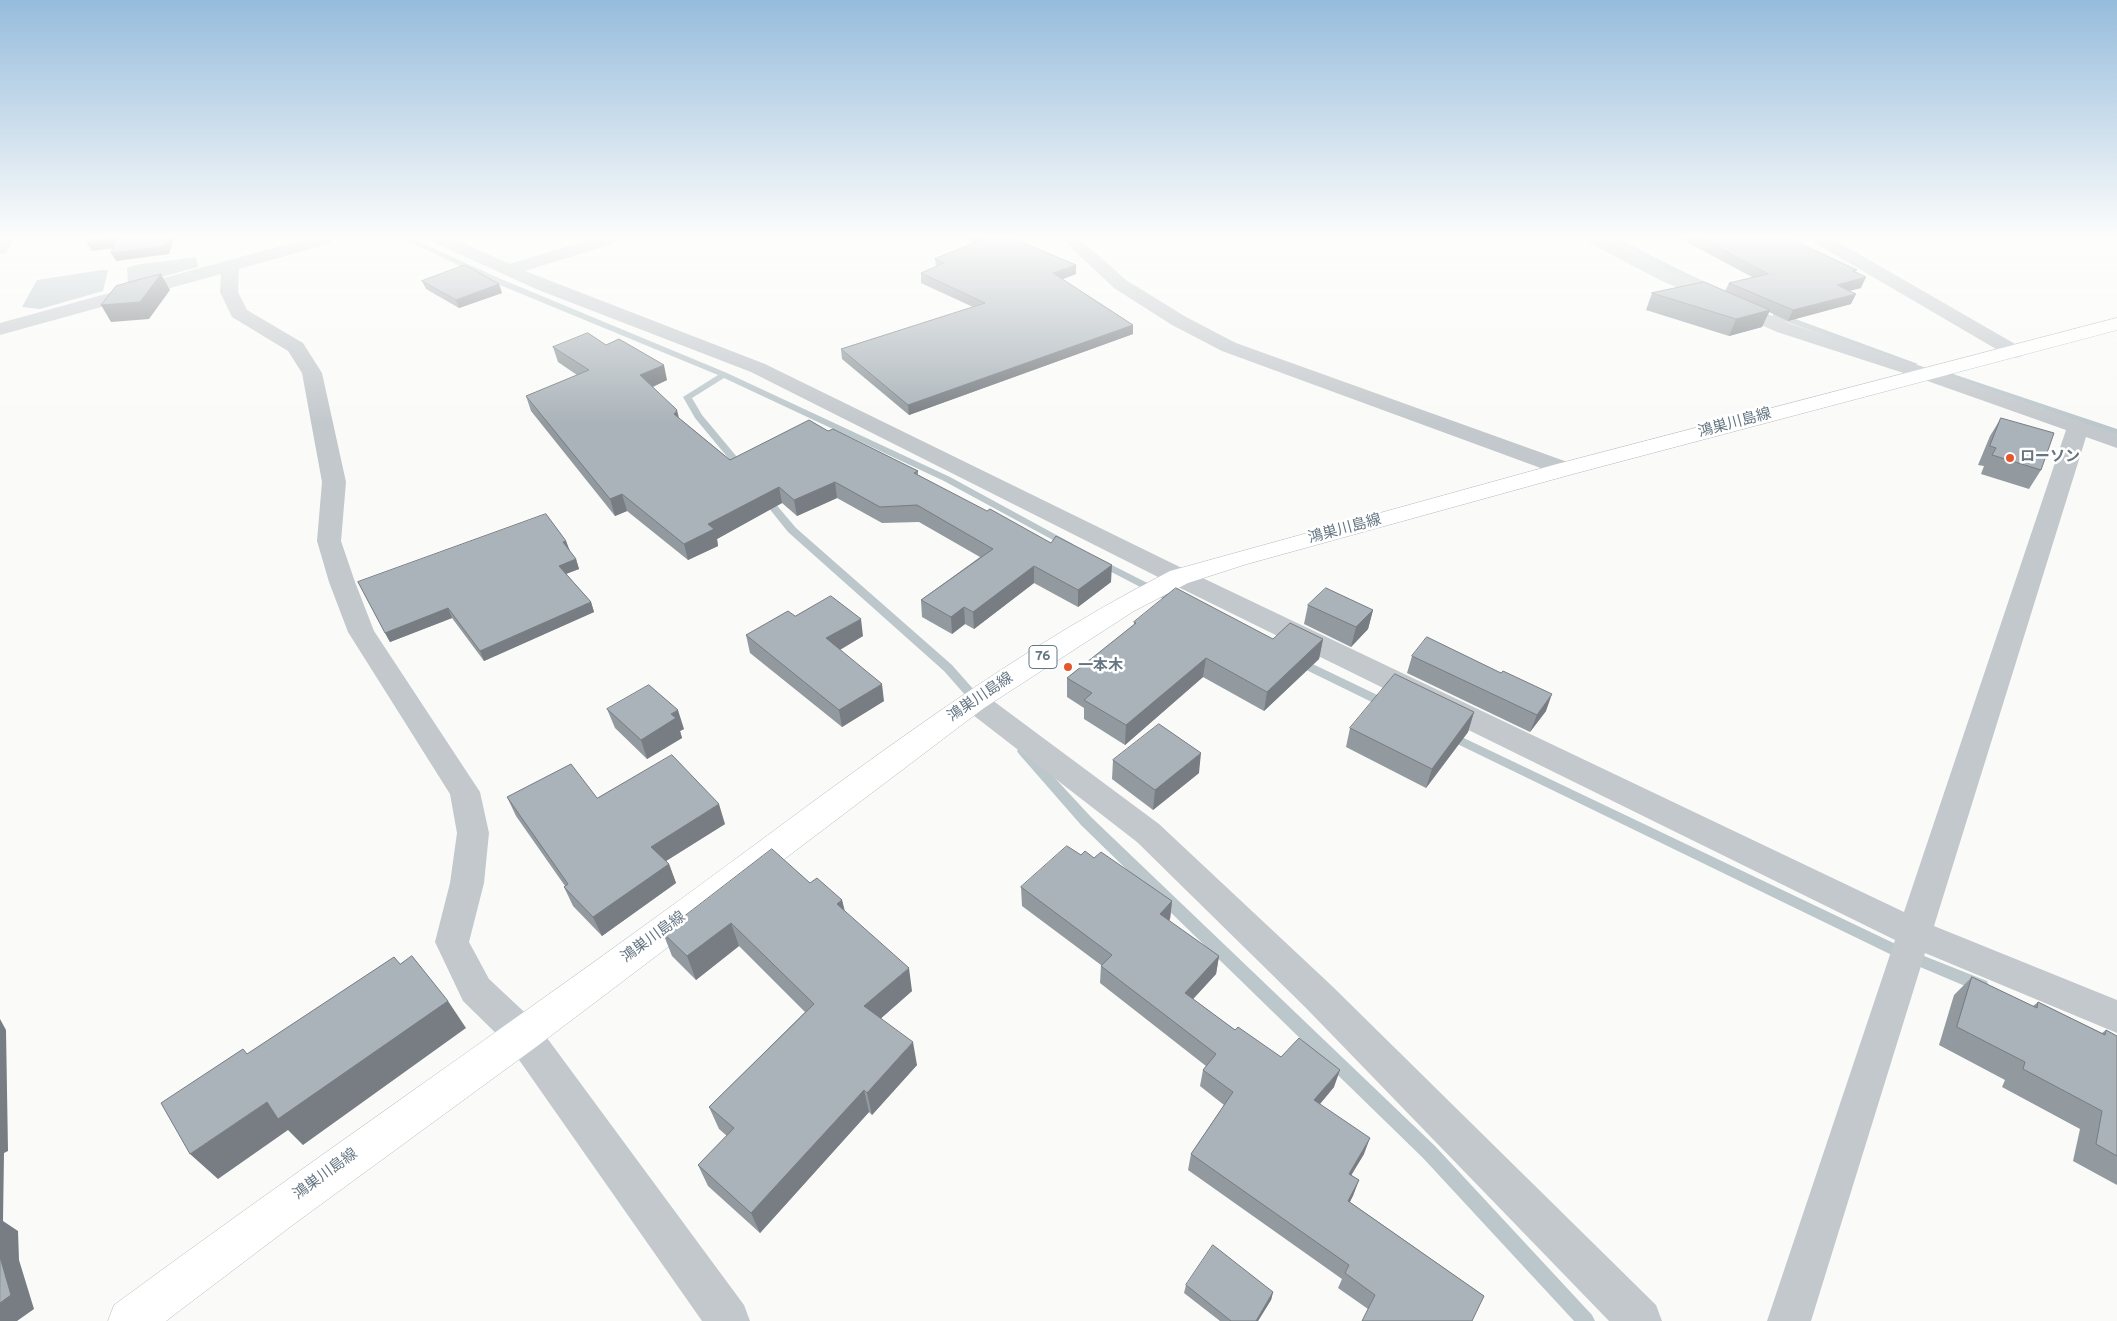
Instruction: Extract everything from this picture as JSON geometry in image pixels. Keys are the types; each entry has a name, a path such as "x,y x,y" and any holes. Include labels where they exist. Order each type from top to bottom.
{"main road":[{"name":"鴻巣川島線","path":"130,1321 275,1212 523,1035 974,701 1126,605 1179,577 1565,469 2117,324"}],"street":[{"path":"0,329 104,301"},
{"path":"233,301 239,313 296,347 312,373 334,482 329,541 342,582 362,632 466,792 473,833 467,883 452,942 476,990 523,1035 728,1321"},
{"path":"583,301 758,368 1179,577 1916,934 2117,1017"},
{"path":"1147,301 1179,321 1230,347 1565,469"},
{"path":"1722,301 1784,328 1926,374 2117,441"},
{"path":"1927,301 2015,352"},
{"path":"1789,1321 1916,934 2078,428"},
{"path":"974,701 1148,833 1319,997 1640,1321"}],"shaded area":[{"path":"26,301 69,301 40,309 22,307"}],"building":[{"path":"104,301 141,301 140,302 101,305"},
{"path":"980,301 1096,301 1133,325 908,405 841,349 985,303"},
{"path":"1677,301 1748,301 1770,310 1736,319"},
{"path":"1771,301 1830,301 1793,310"},
{"path":"588,333 606,345 619,339 664,365 640,375 677,410 674,414 730,460 809,420 828,431 833,429 918,471 914,473 987,511 990,509 1051,543 1056,536 1112,565 1078,590 1034,566 973,612 964,607 951,617 921,600 993,549 917,505 880,507 835,482 794,500 779,487 708,524 714,529 684,544 622,494 610,499 526,396 589,370 553,347"},
{"path":"2001,418 2054,433 2041,470 1992,455 1996,448 1990,446"},
{"path":"546,514 566,541 563,542 576,559 559,566 591,602 480,651 448,608 385,633 358,582"},
{"path":"1176,588 1273,639 1290,623 1323,639 1267,692 1206,658 1126,725 1084,700 1092,693 1067,678 1136,623 1134,622"},
{"path":"1326,588 1373,610 1356,627 1308,605"},
{"path":"831,596 861,619 826,638 882,684 839,710 746,635 788,611 795,616"},
{"path":"1427,637 1501,673 1503,671 1552,694 1537,715 1412,656"},
{"path":"1395,674 1474,712 1432,769 1350,728"},
{"path":"649,685 678,710 671,714 676,718 641,740 607,709"},
{"path":"1159,724 1201,753 1155,790 1113,760"},
{"path":"672,755 719,804 651,847 669,864 593,917 564,887 568,884 507,797 571,764 597,798"},
{"path":"1067,846 1081,855 1085,851 1094,858 1101,852 1172,901 1160,914 1219,956 1185,993 1235,1030 1238,1027 1281,1057 1299,1038 1340,1070 1314,1100 1370,1138 1349,1174 1359,1180 1348,1201 1484,1296 1472,1321 1362,1321 1375,1295 1345,1273 1349,1265 1191,1154 1233,1092 1203,1070 1216,1054 1101,966 1112,955 1021,887"},
{"path":"772,849 810,883 817,878 842,900 837,904 909,968 864,1006 913,1042 867,1093 864,1090 751,1213 698,1165 734,1128 709,1107 814,1004 731,923 687,956 663,933"},
{"path":"412,956 448,1001 278,1119 267,1102 190,1154 161,1103 243,1049 247,1054 394,957 400,964"},
{"path":"1972,977 2037,1008 2038,1002 2105,1035 2106,1030 2117,1036 2117,1156 2096,1144 2102,1111 2023,1069 2025,1062 1957,1027"},
{"path":"1213,1245 1273,1292 1256,1321 1231,1321 1186,1285"},
{"path":"0,1257 11,1295 0,1303"}],"waterway":[{"path":"545,301 724,375"},
{"path":"1776,315 1914,364"},
{"path":"1938,372 2117,432"},
{"path":"724,375 947,479 1068,544"},
{"path":"724,375 687,397 698,416 742,469"},
{"path":"765,497 792,530 948,668 978,702"},
{"path":"1100,562 1179,603"},
{"path":"1296,660 1388,705"},
{"path":"1447,734 1899,952 1982,986"},
{"path":"1023,751 1086,821 1429,1152 1586,1321"}],"place":[{"name":"ローソン","path":"2010,458"},
{"name":"一本木","path":"1068,667"}]}
